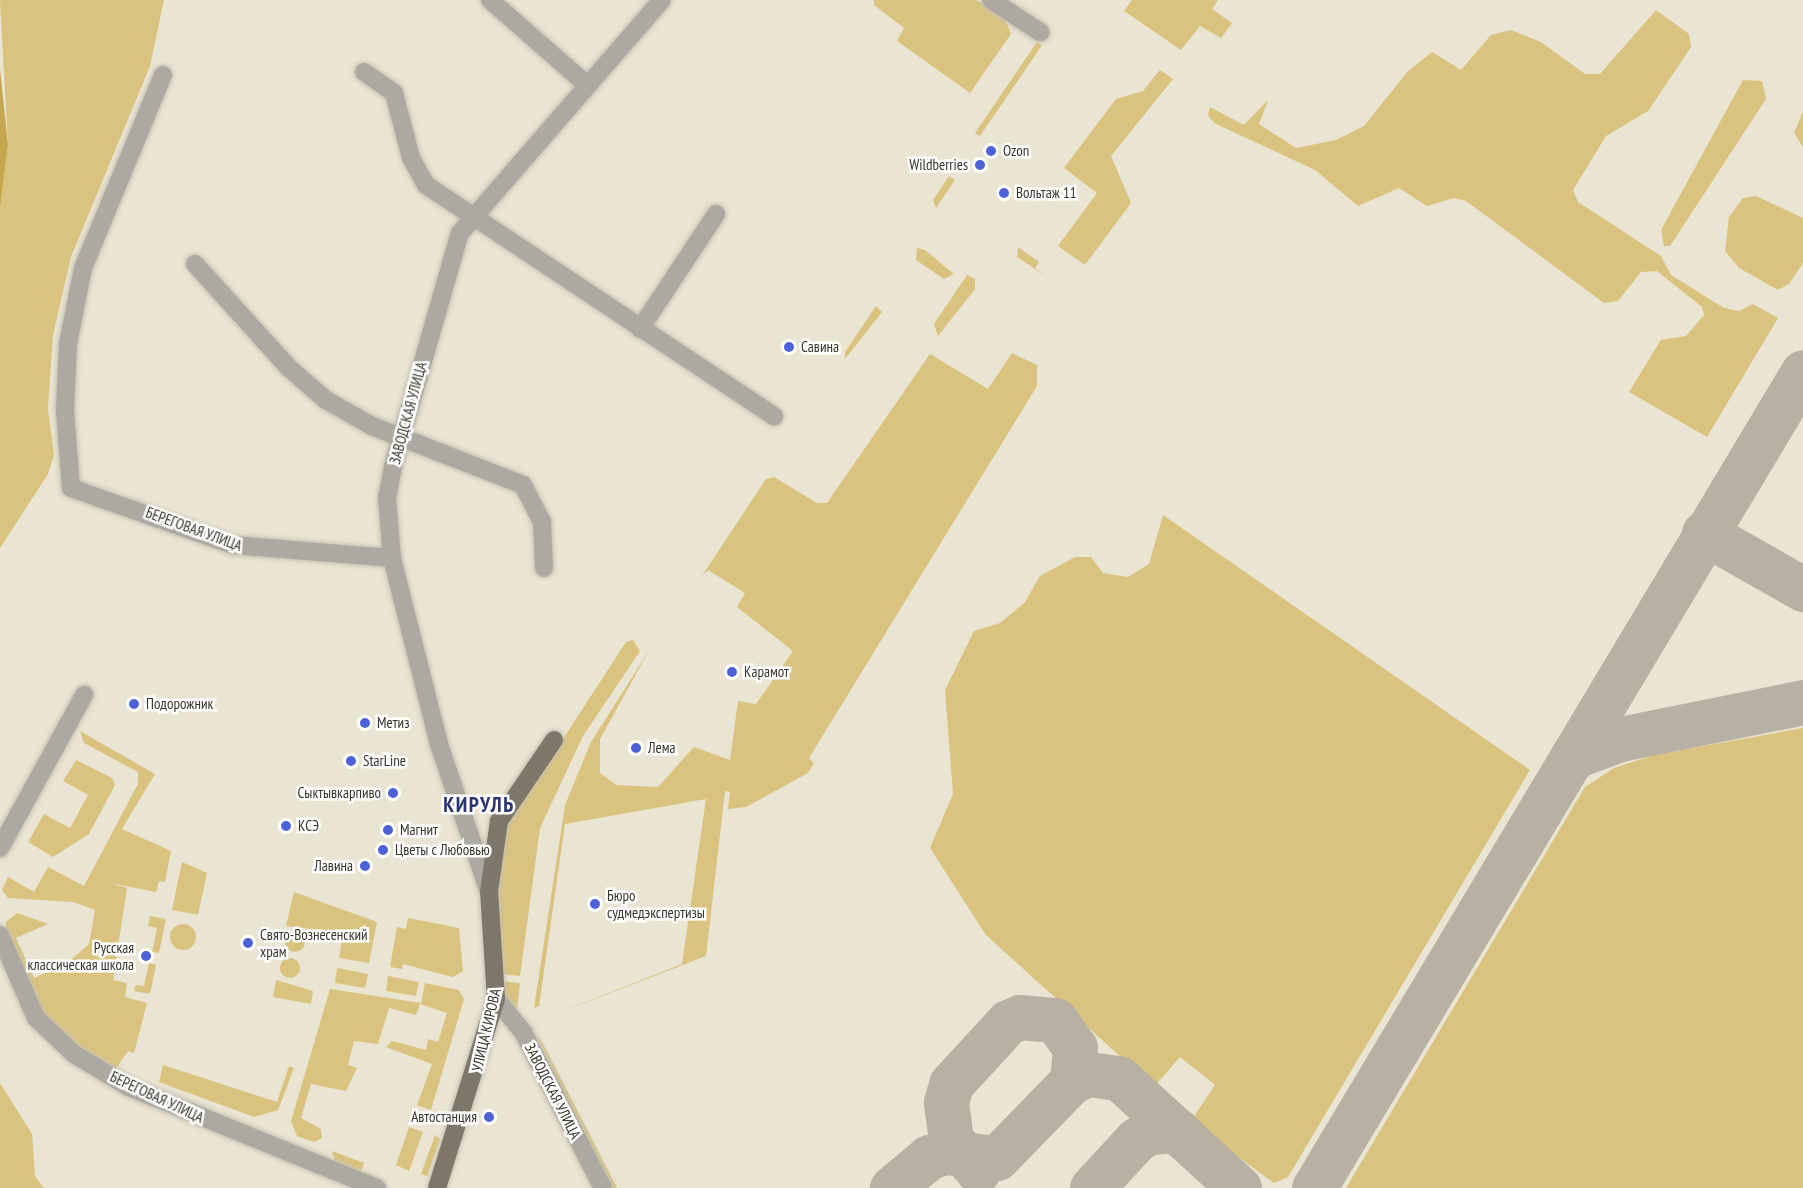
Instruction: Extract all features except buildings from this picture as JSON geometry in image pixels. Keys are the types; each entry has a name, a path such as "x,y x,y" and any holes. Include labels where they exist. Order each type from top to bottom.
{"main road":[{"name":"УЛИЦА КИРОВА","path":"438,1186 458,1130 496,999 489,892 499,821 554,740"}],"street":[{"path":"490,0 586,84"},
{"name":"ЗАВОДСКАЯ УЛИЦА","path":"489,892 439,744 392,558 387,498 401,435 451,254 469,217 662,0"},
{"path":"991,0 1040,32"},
{"path":"364,72 394,93 421,178 469,217 774,416"},
{"name":"БЕРЕГОВАЯ УЛИЦА","path":"163,75 84,268 68,344 65,410 71,488 233,545 392,558"},
{"path":"640,328 716,214"},
{"path":"195,264 289,368 326,400 401,435 523,484 542,522 544,568"},
{"path":"0,848 84,695"},
{"name":"БЕРЕГОВАЯ УЛИЦА","path":"0,935 36,1018 74,1054 129,1087 377,1188"},
{"name":"ЗАВОДСКАЯ УЛИЦА","path":"496,999 523,1032 603,1188"}],"shaded area":[{"path":"0,0 164,0 150,66 71,257 53,335 48,409 54,455 48,474 0,548 0,208 8,145"},
{"path":"874,0 976,0 1005,19 1011,34 970,93 897,41 904,28 874,5"},
{"path":"1132,0 1218,0 1212,9 1232,23 1221,38 1200,26 1181,50 1124,11"},
{"path":"1656,10 1689,34 1691,47 1648,111 1606,136 1573,190 1578,202 1661,256 1671,275 1724,308 1739,311 1753,304 1778,318 1707,437 1629,392 1661,340 1686,336 1704,315 1702,307 1657,271 1641,272 1618,301 1604,303 1466,201 1454,198 1427,206 1399,188 1358,206 1315,170 1214,123 1208,115 1210,107 1244,125 1268,100 1259,124 1296,148 1336,140 1364,126 1408,71 1432,52 1461,70 1491,35 1511,30 1541,42 1585,74 1600,74"},
{"path":"1037,42 1042,45 980,136 975,133"},
{"path":"0,69 8,145 0,208"},
{"path":"1160,70 1173,79 1111,156 1131,203 1085,265 1058,246 1097,193 1064,168 1116,99 1143,91"},
{"path":"1743,80 1762,81 1766,99 1670,246 1664,246 1661,230"},
{"path":"1803,112 1803,147 1794,133"},
{"path":"949,176 955,180 936,208 933,200"},
{"path":"1756,196 1803,218 1803,263 1789,284 1778,290 1739,268 1725,251 1729,217 1743,198"},
{"path":"1018,247 1039,262 1035,268 1047,277 1017,257"},
{"path":"917,248 925,250 954,274 944,279 916,260"},
{"path":"967,275 975,279 975,289 938,336 934,324"},
{"path":"876,306 882,312 845,359 845,352"},
{"path":"1012,353 1037,365 1037,386 809,758 814,763 808,773 746,807 728,809 730,792 725,791 706,956 538,1021 682,964 706,799 565,824 539,1006 534,1008 565,805 591,742 650,649 600,739 600,773 616,785 658,787 694,747 730,760 738,701 756,704 793,651 737,607 745,593 708,570 702,576 766,479 774,477 817,503 827,503 930,354 988,389"},
{"path":"1163,515 1530,770 1288,1177 1274,1183 1190,1122 1215,1085 1180,1057 1154,1087 986,935 930,848 953,794 945,690 974,631 1000,623 1025,602 1040,576 1075,557 1091,557 1103,573 1128,577 1149,564"},
{"path":"633,640 640,651 583,736 540,828 520,976 501,974 497,879 507,825 626,642"},
{"path":"1803,728 1803,1188 1346,1188 1585,787 1614,768 1654,755"},
{"path":"80,731 155,774 122,829 171,851 165,882 159,881 156,892 110,883 127,888 113,980 127,983 125,997 147,1003 134,1053 128,1051 115,1070 86,1055 40,1012 6,933 6,922 17,913 48,924 16,938 34,978 65,965 89,944 95,910 73,902 8,898 2,890 8,877 34,892 48,867 84,886 138,784 138,772 84,743"},
{"path":"76,760 112,778 115,785 89,834 53,857 28,842 44,814 70,828 88,795 63,781"},
{"path":"182,862 207,873 198,915 172,910"},
{"path":"294,892 377,922 369,963 339,958 343,933 286,926"},
{"path":"150,916 166,919 159,953 152,952 157,928 148,926"},
{"path":"408,918 459,928 463,971 453,977 403,964 402,969 390,967 397,927 406,929"},
{"path":"183,924 193,927 196,937 193,947 183,950 173,947 170,937 173,927"},
{"path":"295,932 302,935 305,942 302,949 295,952 288,949 285,942 288,935"},
{"path":"290,958 297,961 300,968 297,975 290,978 283,975 280,968 283,961"},
{"path":"149,963 156,965 150,994 134,991 136,985 144,986"},
{"path":"337,968 368,974 365,988 335,983"},
{"path":"388,976 419,982 416,996 386,991"},
{"path":"276,980 313,991 311,1004 273,997"},
{"path":"501,981 520,983 517,1009 502,996"},
{"path":"425,983 459,990 464,999 431,1110 417,1105 432,1064 386,1047 392,1041 426,1050 428,1039 438,1042 447,1013 420,1004 416,1015 389,1008 378,1044 354,1041 348,1065 357,1068 346,1091 311,1084 301,1118 321,1129 322,1138 314,1142 297,1136 291,1121 330,989 421,1003"},
{"path":"536,1034 541,1040 617,1188 608,1188"},
{"path":"163,1065 277,1102 289,1066 294,1068 278,1110 254,1117 159,1082"},
{"path":"0,1083 32,1134 35,1176 44,1188 0,1188"},
{"path":"409,1127 423,1132 409,1171 396,1165"},
{"path":"435,1135 440,1139 427,1176 421,1174"},
{"path":"332,1151 364,1163 361,1172 335,1161"}],"taxiway":[{"path":"1314,1188 1803,372"},
{"path":"1704,533 1803,589"},
{"path":"1572,757 1620,739 1803,702"},
{"path":"978,1171 951,1139 946,1102 951,1084 1008,1022 1020,1017 1055,1020 1075,1048 1072,1081"},
{"path":"892,1188 929,1157 945,1152 997,1158 1072,1081 1089,1074 1119,1078 1239,1188"},
{"path":"1092,1188 1136,1140 1149,1132 1177,1130"}],"place":[{"name":"Ozon","path":"991,151"},
{"name":"Wildberries","path":"980,165"},
{"name":"Вольтаж 11","path":"1004,193"},
{"name":"Савина","path":"789,347"},
{"name":"Карамот","path":"732,672"},
{"name":"Подорожник","path":"134,704"},
{"name":"Метиз","path":"365,723"},
{"name":"Лема","path":"636,748"},
{"name":"StarLine","path":"351,761"},
{"name":"Сыктывкарпиво","path":"393,793"},
{"name":"КСЭ","path":"286,826"},
{"name":"Магнит","path":"388,830"},
{"name":"Цветы с Любовью","path":"383,850"},
{"name":"Лавина","path":"365,866"},
{"name":"Бюро судмедэкспертизы","path":"595,904"},
{"name":"Свято-Вознесенский храм","path":"248,943"},
{"name":"Русская классическая школа","path":"146,956"},
{"name":"Автостанция","path":"489,1117"}],"district":[{"name":"КИРУЛЬ","path":"479,805"}]}
